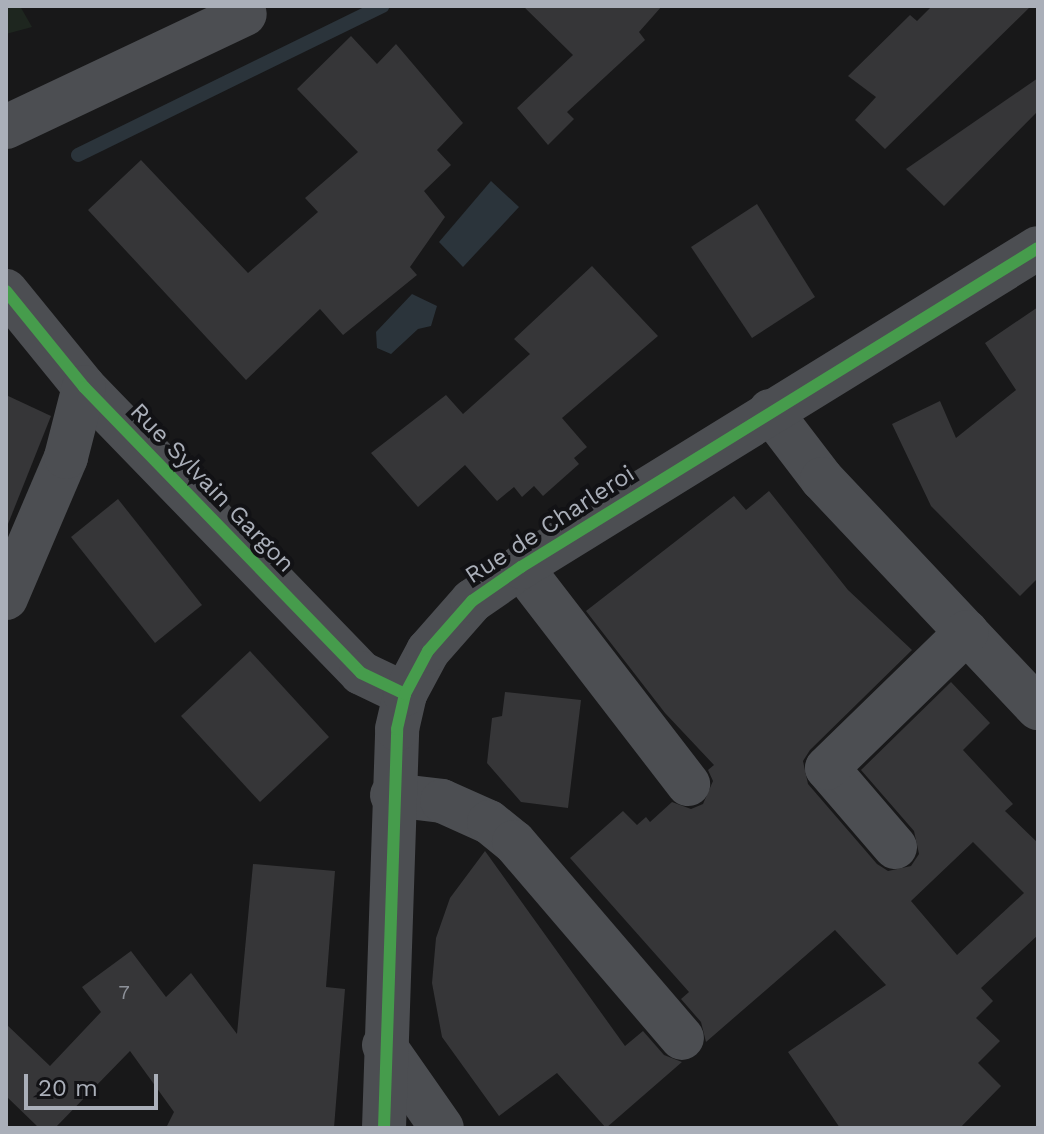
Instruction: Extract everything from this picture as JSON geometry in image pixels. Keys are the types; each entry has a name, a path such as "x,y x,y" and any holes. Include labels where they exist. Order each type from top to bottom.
{"street":[{"path":"6,127 245,14"},
{"name":"Rue de Charleroi","path":"384,1128 392,795 405,694 417,666 450,624 521,567 1038,248"},
{"name":"Rue Sylvain Gargon","path":"6,291 84,387 361,673 405,694"},
{"path":"6,598 66,457 84,387"},
{"path":"770,411 812,468 1038,708"},
{"path":"521,567 688,784"},
{"path":"895,847 827,768 967,632"},
{"path":"392,795 442,801 489,822 514,842 682,1038"},
{"path":"384,1045 442,1128"}],"shaded area":[{"path":"6,6 20,6 32,27 6,34"},
{"path":"491,181 519,207 463,267 439,242"},
{"path":"412,294 437,306 431,326 418,329 391,354 377,348 376,332"}],"building":[{"path":"523,6 662,6 639,32 645,40 567,112 574,119 548,145 517,108 573,55"},
{"path":"932,6 1031,6 885,149 855,120 876,97 848,76 910,15 917,21"},
{"path":"351,36 377,64 396,44 463,123 437,150 451,165 424,191 445,217 410,267 417,275 343,335 320,309 246,380 88,210 141,160 248,273 318,212 305,198 358,152 297,89"},
{"path":"1038,78 1038,111 944,206 906,169"},
{"path":"757,204 815,297 752,338 691,247"},
{"path":"592,266 658,336 562,418 587,447 574,458 579,464 543,496 534,486 522,497 514,487 497,501 465,465 418,507 371,453 446,395 463,414 530,354 514,339"},
{"path":"1038,307 1038,578 1020,596 931,506 892,424 940,401 956,438 1016,390 985,343"},
{"path":"6,395 51,416 6,529"},
{"path":"769,491 848,590 912,650 810,750 803,761 808,784 877,864 888,871 911,866 919,854 914,831 861,770 951,682 990,723 963,750 1013,804 1005,811 1038,843 1038,935 981,988 993,1001 976,1018 1000,1041 978,1063 1001,1086 960,1128 840,1128 788,1052 886,985 835,930 706,1042 701,1022 681,999 689,992 570,858 623,811 637,825 646,817 650,822 672,802 691,809 703,804 713,781 708,770 714,765 665,713 586,611 734,496 746,510","holes":["973,842 1024,893 957,955 911,901"]},
{"path":"118,499 202,605 155,643 71,537"},
{"path":"250,651 329,737 260,802 181,716"},
{"path":"505,692 581,700 568,808 521,802 487,763 492,718 502,716"},
{"path":"485,851 625,1046 643,1031 664,1055 682,1062 606,1128 557,1073 499,1116 442,1037 432,983 436,938 450,898"},
{"path":"253,864 335,871 326,987 345,989 334,1128 166,1128 174,1112 130,1051 55,1128 39,1128 6,1096 6,1024 50,1066 101,1012 82,987 131,951 166,997 191,973 237,1034"}],"waterway":[{"path":"78,155 382,6"}],"cycle path":[{"path":"384,1128 397,729 405,694 428,651 472,601 521,567 1038,248"},
{"path":"6,291 84,387 361,673 405,694"}]}
